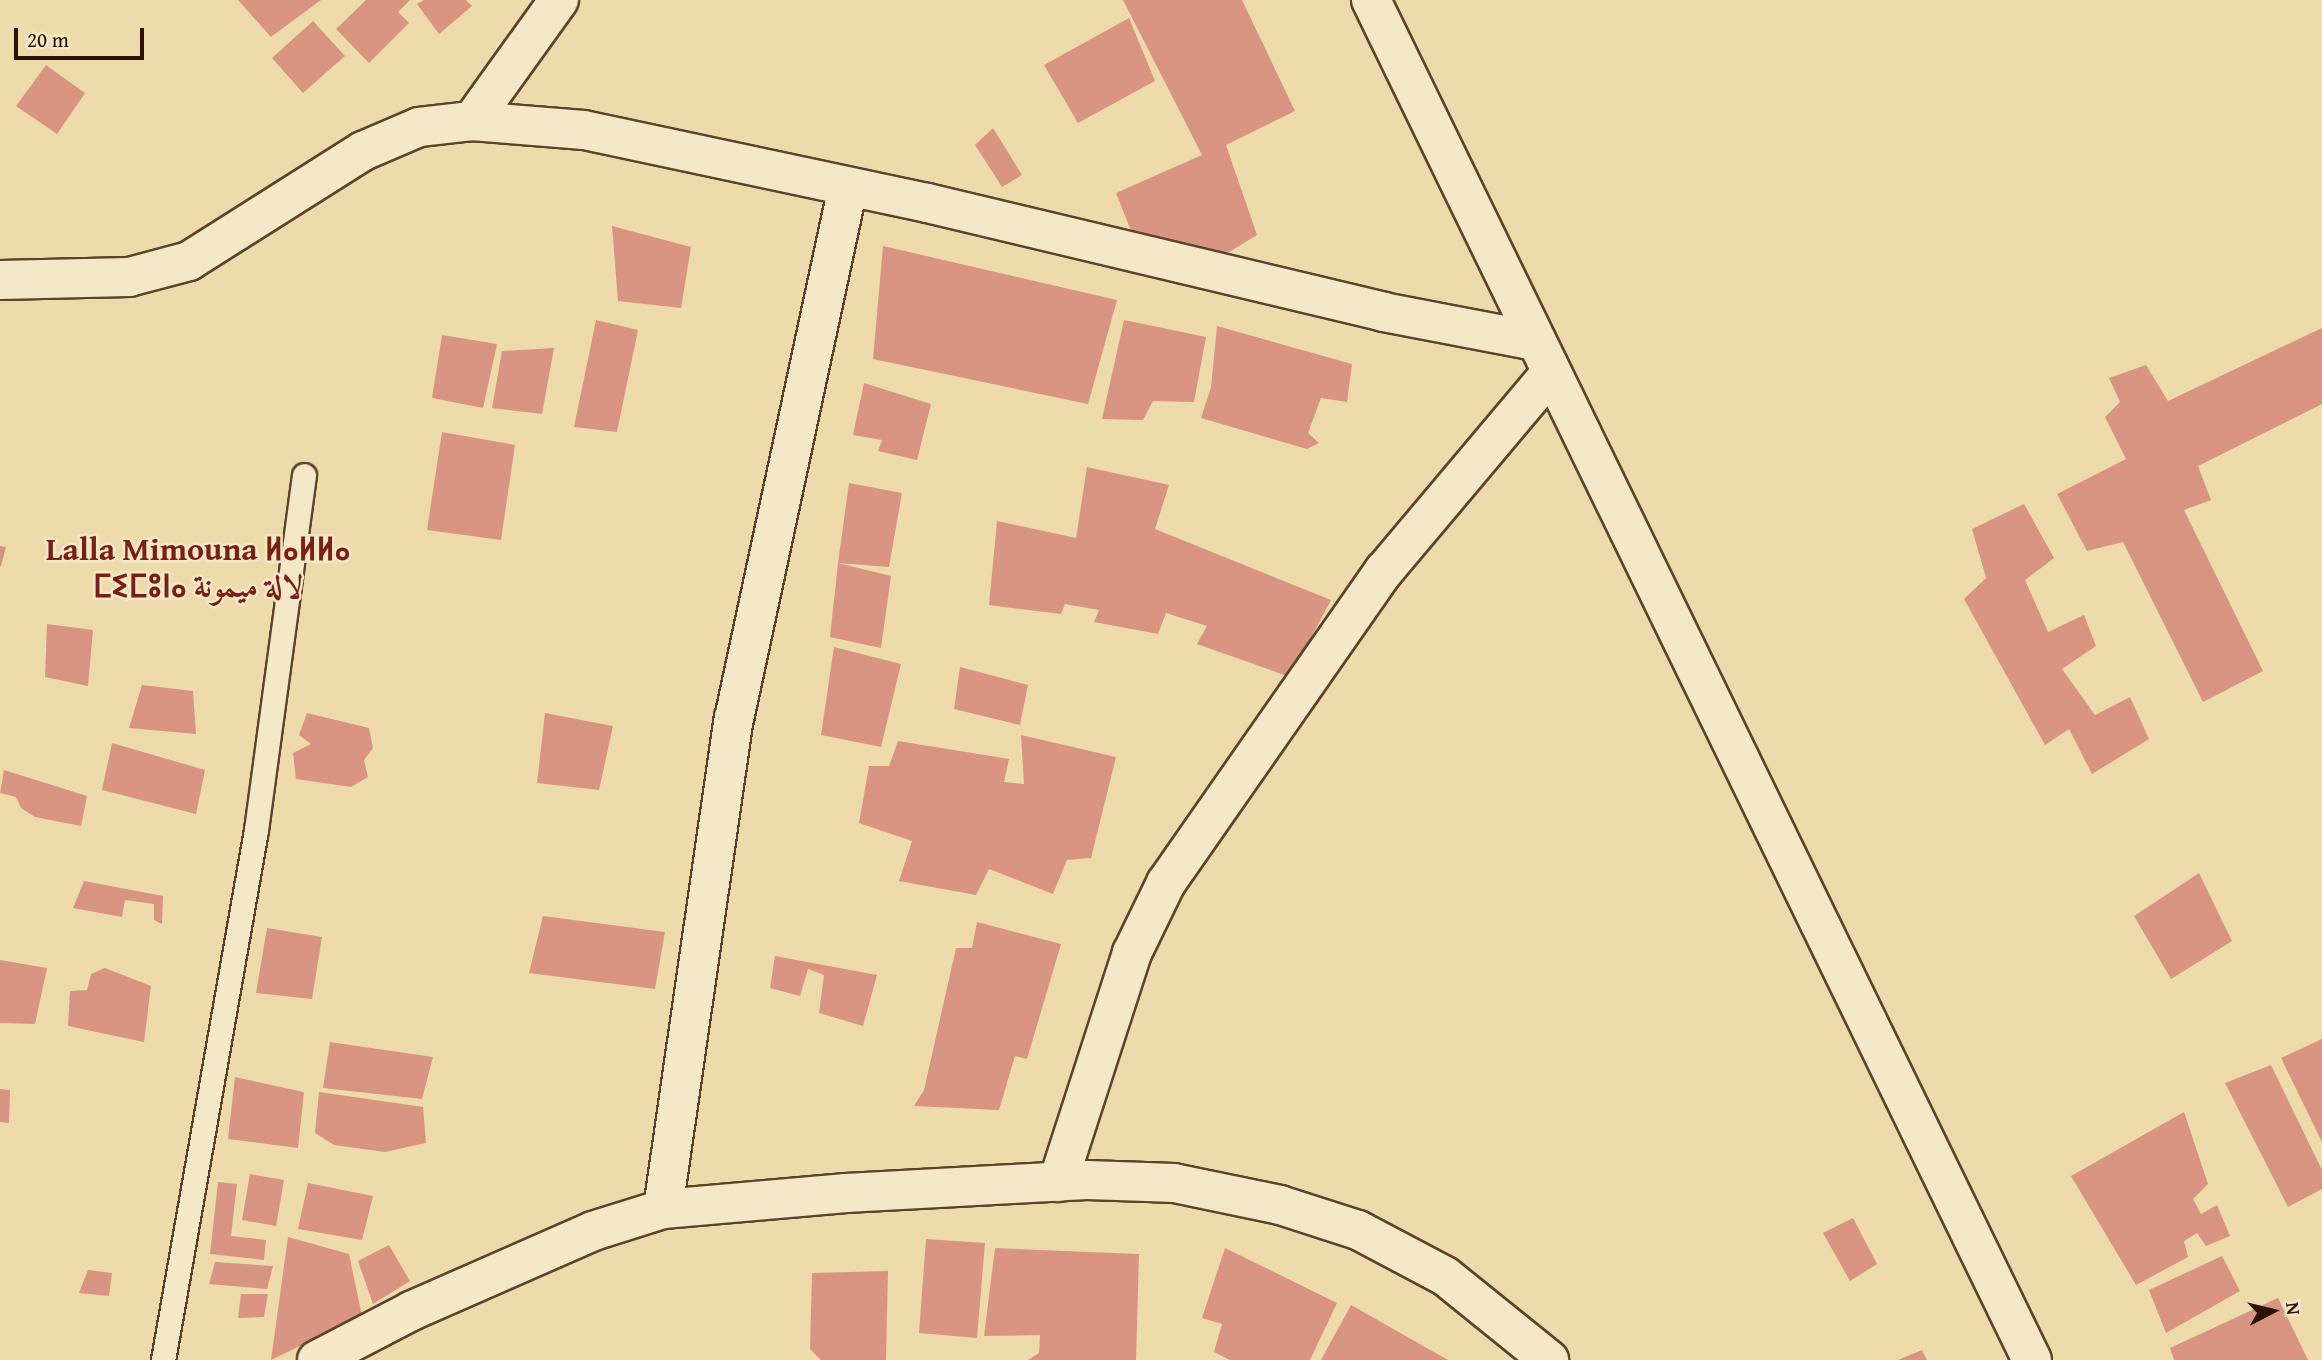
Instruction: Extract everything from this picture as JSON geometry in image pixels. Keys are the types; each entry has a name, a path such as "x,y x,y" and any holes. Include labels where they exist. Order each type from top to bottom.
{"street":[{"path":"472,121 559,0"},
{"path":"1371,0 2032,1360"},
{"path":"0,280 130,276 190,261 363,150 419,127 472,121 584,131 848,187 1383,312 1543,357"},
{"path":"663,1209 734,719 848,187"},
{"path":"1058,1182 1132,953 1166,883 1384,571 1543,357"},
{"path":"317,1360 411,1311 593,1231 663,1209 846,1193 1058,1182 1174,1183 1280,1205 1358,1230 1445,1276 1549,1360"}],"lane":[{"path":"163,1360 256,830 304,475"}],"building":[{"path":"238,0 321,0 271,37"},
{"path":"366,0 410,0 398,12 409,23 369,63 336,29"},
{"path":"424,0 466,0 472,6 439,34 417,4"},
{"path":"1123,0 1242,0 1295,111 1226,145 1257,235 1200,270 1141,256 1116,193 1202,155"},
{"path":"1129,18 1155,81 1078,123 1044,65"},
{"path":"313,21 345,56 303,93 272,58"},
{"path":"46,65 85,93 57,134 16,106"},
{"path":"993,128 1022,175 1002,187 975,145"},
{"path":"612,226 691,247 681,308 618,301"},
{"path":"883,246 1117,300 1088,404 873,359"},
{"path":"596,320 638,330 617,432 574,427"},
{"path":"1124,320 1206,337 1194,402 1153,401 1143,420 1102,419"},
{"path":"1217,326 1352,364 1347,402 1321,398 1308,433 1319,443 1307,449 1201,418 1211,387"},
{"path":"2322,328 2322,404 2198,466 2211,500 2184,510 2263,671 2203,702 2123,542 2087,551 2057,494 2126,459 2105,417 2120,402 2109,378 2146,365 2168,401"},
{"path":"442,335 497,344 483,408 432,398"},
{"path":"554,348 542,414 492,408 502,351"},
{"path":"864,383 931,404 917,460 878,451 882,440 853,435"},
{"path":"442,432 515,445 501,540 427,530"},
{"path":"1087,467 1169,485 1155,529 1331,600 1290,677 1197,644 1207,626 1166,613 1158,634 1094,622 1099,610 1065,604 1061,614 989,605 997,521 1076,538"},
{"path":"849,483 902,493 889,567 838,563"},
{"path":"2024,504 2054,558 2025,580 2048,632 2084,615 2096,646 2062,669 2095,715 2130,697 2149,739 2092,774 2069,729 2045,745 1964,599 1986,578 1972,529"},
{"path":"0,546 6,547 1,566 0,566"},
{"path":"838,563 891,576 881,648 830,637"},
{"path":"47,624 93,630 88,686 45,677"},
{"path":"834,647 901,664 881,747 821,735"},
{"path":"960,667 1028,685 1020,725 954,709"},
{"path":"142,685 193,691 196,734 129,728"},
{"path":"307,713 369,728 373,748 364,760 368,777 351,787 296,779 293,753 311,744 299,735"},
{"path":"545,713 613,726 599,790 537,783"},
{"path":"1021,735 1116,757 1091,858 1067,860 1053,894 989,869 976,895 899,881 912,841 859,823 869,766 889,766 898,741 1009,759 1004,782 1024,784"},
{"path":"112,743 205,770 196,814 102,790"},
{"path":"4,770 87,796 81,826 35,817 21,808 16,797 0,793"},
{"path":"2199,873 2232,941 2171,979 2134,916"},
{"path":"84,881 163,896 162,924 154,920 154,904 125,900 122,917 73,908"},
{"path":"543,916 665,932 655,989 529,973"},
{"path":"977,922 1061,944 1027,1059 1015,1056 999,1110 914,1106 924,1090 956,948 972,948"},
{"path":"267,928 322,937 312,999 256,993"},
{"path":"775,956 877,975 863,1026 819,1013 824,975 808,969 800,996 770,988"},
{"path":"0,960 47,968 35,1024 0,1023"},
{"path":"105,968 151,986 144,1042 68,1026 70,991 87,990 91,974"},
{"path":"2322,1039 2322,1142 2281,1058"},
{"path":"330,1042 433,1057 422,1099 323,1088"},
{"path":"2271,1065 2322,1170 2322,1189 2288,1207 2225,1083"},
{"path":"235,1077 304,1092 298,1148 228,1139"},
{"path":"0,1089 10,1090 9,1123 0,1122"},
{"path":"319,1092 423,1107 426,1143 385,1152 334,1145 315,1133"},
{"path":"2184,1112 2208,1184 2193,1199 2201,1214 2217,1205 2230,1236 2206,1246 2197,1233 2184,1241 2188,1257 2136,1285 2071,1176"},
{"path":"250,1174 284,1180 276,1226 242,1220"},
{"path":"218,1182 237,1184 231,1236 266,1240 264,1260 210,1254"},
{"path":"308,1183 373,1196 362,1240 298,1229"},
{"path":"1853,1218 1877,1264 1850,1281 1823,1233"},
{"path":"288,1237 349,1254 362,1316 271,1360"},
{"path":"926,1239 985,1243 977,1338 919,1333"},
{"path":"389,1245 410,1281 373,1304 358,1261"},
{"path":"995,1248 1139,1254 1136,1360 1028,1360 1039,1353 1040,1335 984,1336"},
{"path":"1225,1248 1337,1303 1310,1360 1230,1360 1214,1352 1222,1324 1202,1318"},
{"path":"2222,1256 2240,1291 2166,1333 2149,1290"},
{"path":"215,1262 273,1266 267,1289 209,1284"},
{"path":"88,1270 112,1273 109,1296 79,1293"},
{"path":"888,1271 886,1360 821,1360 810,1349 812,1273"},
{"path":"241,1294 268,1294 264,1317 238,1318"},
{"path":"2278,1298 2308,1360 2174,1360 2170,1348"},
{"path":"1351,1305 1448,1360 1321,1360"},
{"path":"1922,1350 1927,1360 1898,1360"}],"district":[{"name":"Lalla Mimouna ⵍⴰⵍⵍⴰ ⵎⵉⵎⵓⵏⴰ لالة ميمونة","path":"198,568"}]}
